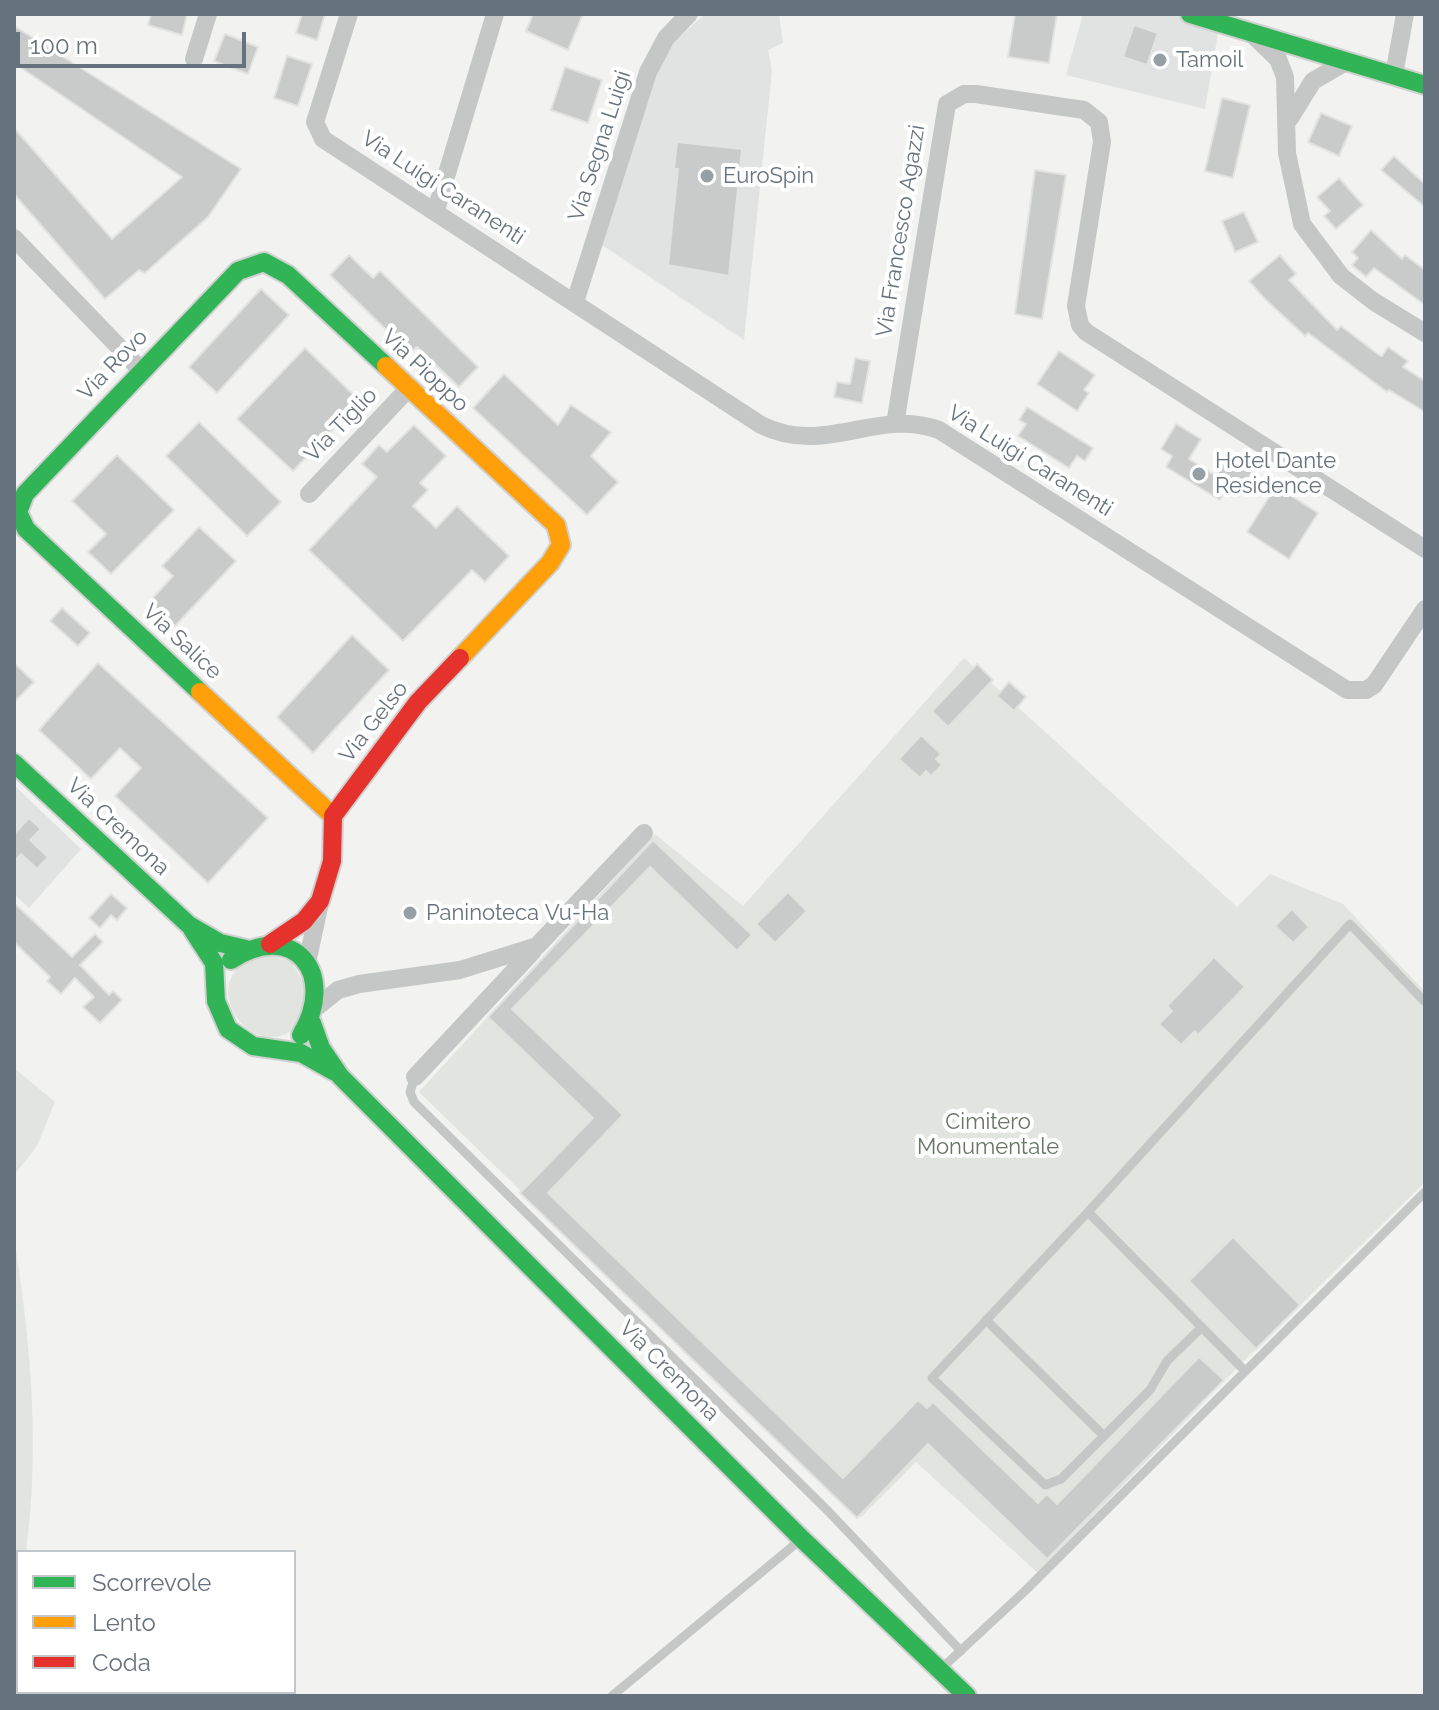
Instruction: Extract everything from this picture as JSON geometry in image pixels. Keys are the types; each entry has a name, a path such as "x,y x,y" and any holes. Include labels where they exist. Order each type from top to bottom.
{"main road":[{"path":"1190,14 1425,85"},
{"name":"Via Pioppo","path":"238,271 264,262 288,275 556,525 561,545"},
{"name":"Via Rovo","path":"25,494 238,271"},
{"name":"Via Salice","path":"25,494 18,512 26,529 333,816"},
{"name":"Via Gelso","path":"333,816 418,702 550,563 561,545"},
{"name":"Via Cremona","path":"14,763 189,925 211,955 220,1016 228,1029 239,1039 301,1053 340,1076"},
{"path":"217,985 223,970 246,949 270,944 294,932 319,905 330,870 329,837 333,816"},
{"name":"Via Cremona","path":"189,925 220,943 246,949"},
{"path":"270,944 297,954 311,969"},
{"name":"Via Cremona","path":"311,969 321,1048 340,1076 802,1539 967,1696"},
{"path":"269,1047 285,1044 300,1036 315,1014"}],"street":[{"path":"194,59 208,14"},
{"name":"Via Luigi Caranenti","path":"349,14 315,122 323,139 779,433 812,438 895,424 920,423 939,430 1347,690 1366,690 1374,685 1425,609"},
{"path":"436,210 495,14"},
{"name":"Via Segna Luigi","path":"575,302 648,72 666,38 689,14"},
{"path":"1394,75 1405,14"},
{"path":"1251,33 1278,59 1285,77 1289,120 1287,153 1293,195 1302,224 1315,246 1341,276 1373,301 1425,333"},
{"path":"1285,77 1307,50"},
{"path":"1307,50 1313,81"},
{"path":"1289,120 1313,81 1346,62"},
{"name":"Via Francesco Agazzi","path":"895,424 947,104 964,94 976,94 1084,110 1099,122 1102,142 1076,306 1080,325 1086,332 1425,549"},
{"path":"14,238 141,370"},
{"name":"Via Tiglio","path":"309,494 408,389"},
{"path":"415,1077 644,833"},
{"path":"319,905 311,969 332,983 359,984"},
{"path":"315,1014 338,990 359,984 460,970 537,946"}],"lane":[{"path":"1202,1327 1167,1361 1150,1390 1061,1479 1045,1485 932,1378 1350,924 1425,1002"},
{"path":"415,1077 410,1092 414,1102 828,1511 961,1651"},
{"path":"940,1671 1425,1192"},
{"path":"1088,1212 1245,1371"},
{"path":"986,1320 1104,1436"},
{"path":"612,1696 802,1539"}],"shaded area":[{"path":"705,14 779,14 783,43 768,50 772,71 744,340 602,245 654,76 669,46"},
{"path":"1083,14 1176,14 1219,27 1205,109 1066,75"},
{"path":"14,785 81,849 29,908 14,894"}],"green space":[{"name":"Cimitero Monumentale","path":"964,658 1237,907 1270,874 1343,904 1425,992 1425,1182 1233,1372 1038,1573 916,1462 861,1517 541,1195 523,1193 419,1092 655,834 743,906"},
{"path":"265,955 291,961 311,996 293,1029 274,1037 260,1035 247,1028 230,1004 228,990 232,977 242,965"},
{"path":"14,1068 55,1102 37,1146 14,1175"},
{"path":"14,1238 29,1356 33,1434 26,1550 16,1550 16,1694 37,1696 14,1696"}],"building":[{"path":"151,14 187,14 182,35 148,25"},
{"path":"302,14 325,14 317,40 296,33"},
{"path":"533,14 583,14 568,50 526,31"},
{"path":"1015,14 1057,14 1049,63 1008,57"},
{"path":"1134,25 1158,33 1147,65 1123,57"},
{"path":"14,26 241,169 208,217 145,273 139,270 105,299 14,194 14,128 112,239 182,177 14,63"},
{"path":"225,34 258,47 248,74 214,61"},
{"path":"287,56 312,64 298,106 274,98"},
{"path":"565,67 602,80 588,123 551,110"},
{"path":"1222,98 1250,105 1233,178 1205,171"},
{"path":"1321,113 1352,126 1339,156 1308,142"},
{"path":"677,142 742,149 729,276 668,265 678,169 674,169"},
{"path":"1394,156 1425,184 1425,207 1381,170"},
{"path":"1035,170 1066,175 1042,319 1015,314"},
{"path":"1339,178 1363,205 1336,229 1324,216 1330,211 1317,197"},
{"path":"1244,212 1258,242 1235,252 1222,221"},
{"path":"1371,230 1402,259 1405,255 1425,270 1425,305 1374,268 1366,277 1352,265 1358,258 1352,252"},
{"path":"349,255 373,278 380,271 478,367 459,387 417,347 410,353 330,275"},
{"path":"1280,255 1296,274 1289,280 1337,330 1341,326 1379,355 1382,356 1388,347 1408,361 1403,367 1425,381 1425,412 1389,390 1387,392 1308,333 1305,336 1266,300 1249,281"},
{"path":"261,289 289,315 217,393 189,367"},
{"path":"305,348 360,401 293,471 237,419"},
{"path":"1059,351 1095,375 1084,390 1089,393 1077,411 1037,384"},
{"path":"855,358 870,361 862,403 834,397 837,382 850,384"},
{"path":"504,374 558,425 571,405 611,432 591,456 618,482 587,515 473,408"},
{"path":"1027,407 1093,448 1085,461 1077,456 1069,468 1018,436 1026,424 1019,420"},
{"path":"199,422 281,502 247,536 166,456"},
{"path":"1176,424 1201,439 1189,459 1216,476 1227,457 1252,472 1238,497 1226,490 1220,500 1166,467 1172,456 1161,449"},
{"path":"414,425 446,456 420,483 428,490 413,506 436,528 457,506 509,556 485,582 472,570 403,641 309,550 377,477 362,464 379,445 387,452"},
{"path":"117,455 174,510 111,574 88,552 106,534 72,501"},
{"path":"1276,486 1318,513 1289,559 1247,532"},
{"path":"199,527 236,561 175,626 149,602 173,576 162,566"},
{"path":"62,608 90,633 78,646 50,621"},
{"path":"352,635 389,670 313,753 277,717"},
{"path":"14,663 34,682 14,702"},
{"path":"98,663 268,818 208,883 115,796 141,768 120,748 91,779 39,730"},
{"path":"977,664 993,680 948,727 932,711"},
{"path":"1009,682 1026,697 1014,711 997,696"},
{"path":"921,735 941,754 936,759 942,765 931,776 926,771 920,778 899,759"},
{"path":"29,818 41,829 30,840 48,857 37,869 21,854 14,862 14,834"},
{"path":"653,840 752,935 737,951 650,867 512,1009 623,1115 548,1193 843,1478 918,1400 927,1408 933,1402 1038,1503 1047,1494 1057,1504 1199,1357 1224,1380 1047,1559 928,1444 857,1518 520,1193 593,1118 488,1017"},
{"path":"788,892 807,911 775,943 756,924"},
{"path":"111,894 127,908 117,920 111,915 100,928 89,918"},
{"path":"14,903 72,957 95,934 103,942 80,965 109,995 113,991 122,1000 100,1023 83,1007 94,997 75,978 61,994 47,981 50,977 14,942"},
{"path":"1292,909 1309,927 1293,943 1275,926"},
{"path":"1214,957 1245,987 1198,1035 1195,1031 1181,1045 1159,1024 1172,1011 1167,1006"},
{"path":"1233,1237 1300,1305 1256,1349 1189,1281"}],"traffic: fast":[{"path":"1190,14 1425,85"},
{"path":"200,692 26,529 18,512 25,494 238,271 264,262 288,275 386,366"},
{"path":"14,763 189,925 220,943 246,949"},
{"path":"192,929 214,963 216,1001 228,1029 253,1046 301,1053 333,1071"},
{"path":"231,960 254,949 274,946 291,950 304,959 312,974 315,992 311,1013 301,1035"},
{"path":"312,1023 321,1048 340,1076 802,1539 967,1696"}],"traffic: slow":[{"path":"386,366 556,525 561,545 550,563 460,658"},
{"path":"200,692 333,816"}],"traffic: jam":[{"path":"270,944 304,921 320,901 332,861 333,816 418,702 460,658"}],"place":[{"name":"Tamoil","path":"1160,60"},
{"name":"EuroSpin","path":"707,176"},
{"name":"Hotel Dante Residence","path":"1199,474"},
{"name":"Paninoteca Vu-Ha","path":"410,913"}]}
